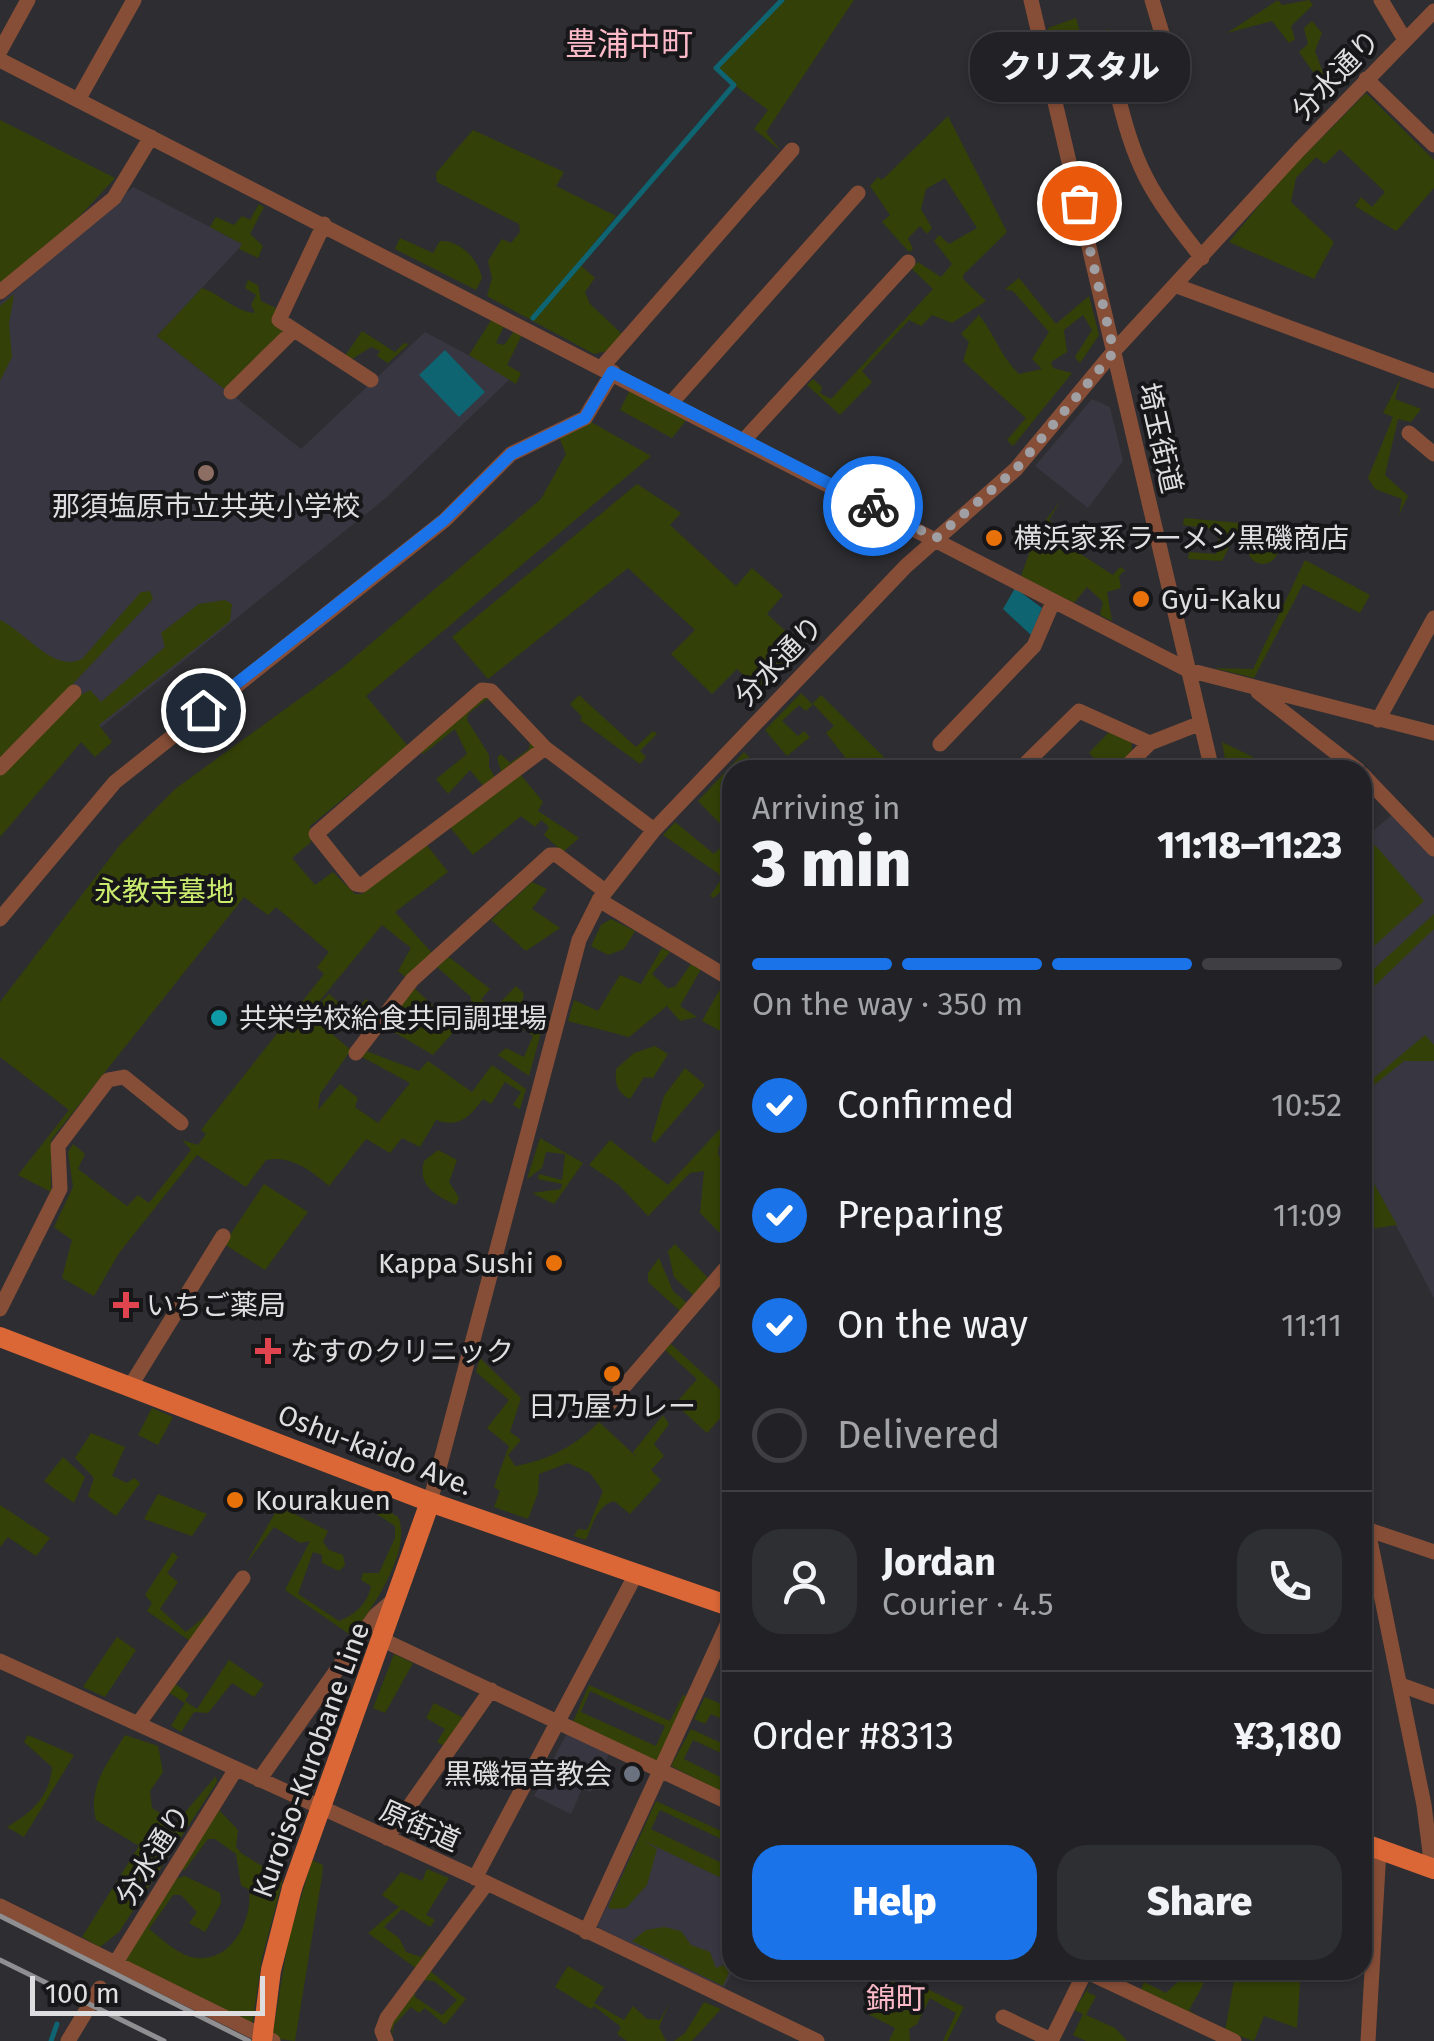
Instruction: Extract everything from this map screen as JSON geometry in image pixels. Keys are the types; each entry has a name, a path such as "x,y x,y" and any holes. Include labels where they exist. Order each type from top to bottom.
{"main road":[{"name":"Oshu-kaido Ave.","path":"0,1336 430,1502 722,1607"},
{"name":"Kuroiso-Kurobane Line","path":"262,2041 271,1970 292,1888 430,1502"},
{"path":"1372,1846 1433,1868"}],"street":[{"path":"0,50 28,0"},
{"path":"78,100 134,0"},
{"name":"埼玉街道","path":"1031,0 1210,760"},
{"path":"1152,0 1170,60 1115,84 1140,172 1153,196 1202,258"},
{"path":"1381,0 1404,40"},
{"name":"分水通り","path":"430,1502 579,940 602,895 654,830 936,538 1016,469 1114,352 1366,79 1434,11"},
{"path":"0,60 1188,670 1434,733"},
{"path":"1366,79 1434,146"},
{"path":"0,292 114,198 151,137"},
{"path":"0,919 114,782 444,520 511,454 585,418 607,369 792,150"},
{"path":"672,402 858,192"},
{"path":"324,224 279,312 279,320 371,380"},
{"path":"744,440 908,262"},
{"path":"1177,286 1434,380"},
{"path":"231,392 293,331"},
{"path":"1409,433 1434,454"},
{"path":"940,744 1034,646 1054,602"},
{"path":"1378,720 1434,618"},
{"path":"545,748 362,885 356,884 316,834 482,690 492,691 545,748 654,830"},
{"path":"1255,690 1342,760"},
{"path":"0,768 74,692"},
{"path":"1029,760 1079,711 1150,743"},
{"path":"1133,760 1150,743 1201,723"},
{"path":"1372,786 1434,849"},
{"path":"356,1052 412,980 550,856 722,973"},
{"path":"0,1309 60,1190 58,1146 108,1080 124,1077 181,1123"},
{"path":"131,1385 223,1236"},
{"path":"602,1412 722,1273"},
{"path":"1372,1531 1434,1552"},
{"path":"1372,1549 1433,1868"},
{"path":"386,2041 382,2031 387,2018 481,1880 636,1574"},
{"path":"138,1724 242,1578"},
{"path":"259,1780 374,1616 400,1594"},
{"path":"586,1932 722,1634"},
{"path":"383,1640 722,1799"},
{"name":"原街道","path":"0,1660 481,1880 817,2041"},
{"path":"1401,1685 1434,1697"},
{"path":"387,1838 491,1690"},
{"name":"分水通り","path":"114,1964 236,1769"},
{"path":"0,1906 273,2041"},
{"path":"1004,2017 1051,2040 1080,1980"},
{"path":"1106,1980 1234,2041"},
{"path":"1368,2041 1369,1980"},
{"path":"68,2041 100,1988"}],"shaded area":[{"name":"那須塩原市立共英小学校","path":"133,187 243,244 157,336 301,449 425,332 511,378 387,497 95,732 0,652 0,303"},
{"path":"1092,399 1110,407 1123,461 1088,508 1035,466"},
{"path":"1393,814 1434,857 1434,1298 1372,1179 1372,832"},
{"path":"567,1733 610,1752 591,1792 582,1789 571,1814 534,1796"},
{"path":"639,1838 722,1878 722,1980 728,1980 724,1988 597,1927"}],"green space":[{"path":"779,0 854,0 766,132 781,151 754,129 768,110 713,69"},
{"path":"1278,0 1282,5 1309,0 1313,5 1291,26 1295,39 1289,43 1272,21 1227,33"},
{"path":"1076,18 1081,36 1110,29 1125,73 1066,97 1048,28"},
{"path":"1312,21 1322,33 1315,51 1325,78 1321,83 1299,52 1308,44 1304,28"},
{"path":"1366,93 1434,160 1434,188 1400,227 1396,231 1355,206 1361,197 1372,207 1385,192 1340,149 1325,164 1316,157 1296,178 1291,202 1334,242 1314,279 1229,242 1279,181"},
{"path":"948,116 1007,232 964,274 963,279 986,301 952,323 932,315 921,326 909,320 862,371 872,382 840,415 807,385 813,379 822,387 820,393 831,399 933,289 911,268 918,262 941,277 952,264 934,241 939,235 949,244 977,228 945,178 926,189 921,209 932,228 927,234 920,226 908,238 913,249 909,252 882,222 890,215 870,186 878,177 882,180"},
{"path":"0,120 115,178 78,218 0,283"},
{"path":"473,130 564,172 556,186 616,216 578,263 595,278 585,292 590,304 622,334 607,351 594,354 487,296 492,278 488,261 502,239 511,243 520,232 519,224 437,182 436,173"},
{"path":"259,204 264,207 250,234 263,246 258,258 239,249 242,244 210,227 216,217 234,225 242,216 250,220"},
{"path":"400,238 433,253 440,241 461,247 480,271 482,278 476,290 395,249"},
{"path":"1019,278 1056,324 1089,296 1099,335 1080,363 1075,357 1092,330 1083,315 1064,330 1067,352 1051,362 1053,368 1072,373 1013,446 1007,440 1026,418 963,361 969,342 961,334 979,315 1019,374 1042,369 1032,359 1049,332 1013,291 1005,289"},
{"path":"248,280 258,285 261,301 276,308 275,322 284,330 227,391 157,336 202,288 255,313 251,305 256,295 245,288"},
{"path":"14,294 9,324 12,357 0,381 0,306"},
{"path":"492,319 504,326 496,343 504,345 514,331 522,335 507,365 521,373 516,384 469,355"},
{"path":"362,331 395,352 404,343 409,344 388,363 377,356 380,351 371,347 352,359 345,356"},
{"path":"1401,378 1395,399 1421,409 1411,422 1398,419 1385,475 1408,496 1399,515 1402,499 1375,489 1368,478 1393,417 1383,413"},
{"path":"630,390 687,419 672,438 620,410"},
{"name":"永教寺墓地","path":"591,422 651,456 366,696 408,746 310,826 311,842 292,858 315,885 333,872 355,894 362,894 426,844 448,872 395,912 433,954 407,978 398,971 411,948 382,925 308,1015 329,994 352,1014 366,999 381,1011 368,1028 354,1018 333,1035 351,1050 320,1094 318,1110 340,1084 358,1098 355,1107 378,1123 410,1083 362,1057 366,1051 419,1071 428,1061 472,1092 492,1065 526,1089 520,1109 513,1105 521,1092 505,1082 491,1104 483,1099 463,1120 436,1120 420,1147 402,1138 390,1153 366,1139 329,1186 300,1165 275,1159 266,1160 246,1187 197,1155 119,1253 94,1296 62,1278 72,1240 54,1227 73,1187 68,1152 73,1144 85,1154 78,1169 127,1206 138,1195 149,1203 191,1150 182,1140 198,1145 206,1134 201,1130 324,974 317,967 329,952 276,907 268,915 244,897 51,1140 51,1192 18,1175 69,1110 0,1057 0,1002 120,845 175,789 342,668 541,499 566,454 559,437"},
{"path":"637,484 681,513 670,525 736,586 752,568 783,595 767,614 805,649 762,693 737,669 712,694 671,654 695,630 628,568 488,679 452,637"},
{"path":"1061,500 1049,520 1073,538 1068,546 1113,575 1120,567 1125,570 1119,576 1121,588 1107,592 1112,621 1100,615 1103,602 1087,587 1074,603 1021,576 1037,532"},
{"path":"1184,518 1241,523 1222,561 1188,559 1189,552 1216,554 1220,530 1183,525"},
{"path":"1263,534 1273,539 1278,549 1273,559 1263,564 1253,559 1248,549 1253,539"},
{"path":"1305,560 1370,595 1360,613 1303,584 1254,678 1214,668 1253,669"},
{"path":"150,591 153,599 67,690 83,694 90,690 101,702 165,647 161,633 199,604 225,600 232,604 230,621 99,725 112,742 95,757 81,742 0,837 0,620 50,656 71,662 82,659 141,592"},
{"path":"801,693 812,704 821,695 887,760 842,760 845,757 826,733 834,726 813,704 806,711 799,705 782,721 798,736 804,731 810,737 787,756 765,730"},
{"path":"491,694 540,746 502,774 497,758 501,754 510,763 529,749 530,741 490,697 468,714 467,720 489,755 489,767 496,779 484,787 470,770 448,794 436,779 467,754 455,729 423,754 419,750 481,696"},
{"path":"579,695 636,747 653,731 657,734 640,751 646,757 640,764 580,720 582,717 570,704"},
{"path":"1111,730 1131,739 1132,750 1122,760 1096,760 1089,753"},
{"path":"1222,742 1259,760 1225,760"},
{"path":"520,774 543,802 538,811 579,838 563,852 544,835 549,827 541,820 535,827 521,816 473,855 449,826"},
{"path":"722,775 722,826 698,801"},
{"path":"675,822 714,854 722,846 722,891 713,898 710,896 721,880 719,874 663,835"},
{"path":"1375,845 1424,901 1372,948"},
{"path":"532,882 547,889 532,909 560,928 526,951 491,920"},
{"path":"1434,914 1434,929 1372,988 1372,971"},
{"path":"611,919 635,931 624,949 608,955 591,946 601,925"},
{"path":"662,948 670,952 652,974 667,988 675,987 691,964 701,969 680,1006 697,1017 680,1021 667,1006 629,1037 568,1021 574,1000 598,1011 620,975 641,984"},
{"path":"449,957 490,989 481,999 494,1009 516,986 524,994 519,1014 545,1018 529,1076 498,1055 506,1048 524,1057 533,1036 502,1014 476,1021 467,1015 456,1019 471,1003 471,997 437,967"},
{"path":"722,986 722,1032 702,1021"},
{"path":"414,988 457,1028 433,1055 384,1026"},
{"path":"1425,1035 1434,1045 1434,1061 1404,1061 1372,1087 1372,1079"},
{"path":"655,1046 668,1054 653,1078 644,1077 630,1099 617,1087 616,1069 634,1053"},
{"path":"685,1068 705,1085 655,1143 651,1140 664,1096"},
{"path":"722,1127 718,1155 722,1159 722,1233 700,1213 704,1171 690,1173 648,1216 619,1185 589,1165 610,1140 668,1185"},
{"path":"540,1138 583,1163 554,1204 532,1193 561,1189 562,1184 538,1179 539,1174 562,1180 565,1154 546,1152 542,1168 527,1179"},
{"path":"438,1150 457,1160 449,1182 459,1198 456,1205 435,1193 423,1177 424,1161"},
{"path":"1372,1180 1397,1225 1372,1229"},
{"path":"264,1184 308,1212 265,1270 224,1244"},
{"path":"675,1244 709,1279 694,1296 674,1277 668,1251"},
{"path":"659,1258 673,1291 688,1304 681,1312 648,1282 648,1273"},
{"path":"671,1344 722,1393 722,1416 707,1433 675,1404 697,1379 665,1350"},
{"path":"480,1358 521,1398 510,1432 521,1440 508,1455 515,1466 561,1451 599,1422 639,1459 633,1452 663,1415 669,1424 654,1444 664,1456 651,1470 661,1480 630,1514 614,1501 604,1507 586,1540 574,1536 578,1529 587,1530 603,1491 590,1473 568,1463 539,1474 538,1493 528,1519 494,1507 500,1491 494,1487 509,1446 487,1428 509,1400 476,1372"},
{"path":"152,1408 173,1417 158,1445 138,1435"},
{"path":"91,1433 125,1447 112,1476 127,1483 134,1478 140,1483 116,1516 88,1496 94,1478 75,1458"},
{"path":"63,1457 85,1477 74,1503 44,1481"},
{"path":"158,1494 207,1514 192,1536 144,1519"},
{"path":"0,1505 50,1538 36,1556 8,1537 0,1547"},
{"path":"379,1505 398,1517 400,1546 388,1579 352,1636 285,1590 310,1541 300,1543 274,1527 245,1565 279,1506 328,1531 323,1542 329,1550 343,1555 345,1565 339,1571 322,1563 322,1555 313,1552 298,1594 339,1621 360,1608 367,1598 371,1586 361,1580 363,1573 379,1573 395,1538 395,1526 375,1513"},
{"path":"173,1552 178,1557 167,1573 178,1582 160,1609 186,1632 208,1614 190,1641 147,1611 152,1603 145,1595"},
{"path":"117,1637 136,1650 105,1697 83,1687"},
{"path":"394,1654 413,1663 385,1713 373,1708"},
{"path":"229,1660 264,1684 254,1697 232,1683 208,1713 194,1712 181,1732 171,1726 185,1703 168,1692 174,1683 189,1694 185,1701 197,1709"},
{"path":"589,1685 670,1721 683,1695 689,1697 657,1761 573,1722","holes":["590,1691 665,1726 656,1746 581,1712"]},
{"path":"705,1697 722,1705 722,1719 711,1714 705,1724 694,1719"},
{"path":"434,1703 464,1718 444,1746 437,1742 445,1729 426,1718"},
{"path":"691,1729 722,1743 722,1753 693,1740 684,1759 722,1778 722,1792 671,1766"},
{"path":"28,1735 74,1755 24,1837 7,1827 38,1803 48,1787 52,1767 24,1742"},
{"path":"125,1735 158,1746 163,1772 150,1791 152,1808 176,1823 216,1776 217,1782 119,1932 100,1947 82,1937 139,1846 96,1820 94,1808 101,1775"},
{"path":"656,1801 722,1831 722,1839 660,1810 651,1829 722,1863 722,1878 642,1840 657,1849 647,1885 626,1908 608,1907"},
{"path":"217,1808 238,1830 236,1847 241,1853 283,1879 262,1958 252,2025 122,1960 174,1879 185,1876 220,1893 221,1903 205,1932 189,1923 197,1912 181,1895 173,1895 149,1929 178,1951 197,1958 220,1953 238,1936 247,1913 249,1890 241,1885 236,1854 215,1839 208,1839 184,1871 180,1866"},
{"path":"312,1860 323,1865 322,1876 295,2041 272,2038 288,1941"},
{"path":"427,1869 449,1878 426,1915 435,1920 430,1927 402,1909 384,1927 399,1938 406,1952 421,1957 447,1926 417,1969 368,1933 399,1907 382,1895 401,1872 422,1881"},
{"path":"664,1927 681,1931 691,1945 710,1952 716,1968 722,1966 723,1986 632,1941 646,1930"},
{"path":"568,1966 604,1987 594,2003 624,2020 633,2006 647,2019 660,2020 669,2004 659,2027 666,2041 627,2041 617,2034 621,2027 594,2006 591,2009 555,1987"},
{"path":"430,1971 466,1999 445,2025 425,2008 419,2013 411,2007 394,2025 392,2036 391,2021 415,1989 415,1997 442,2015 457,2000 434,1981 423,1980"},
{"path":"884,1980 909,1980 964,2007 947,2041 943,2041 956,2013 930,1998 917,2024 909,2029 910,2041 889,2041 895,2028 868,2014"},
{"path":"1180,1980 1204,1983 1189,2010 1207,2023 1141,1989 1144,1982 1166,1993"},
{"path":"1234,1980 1313,1980 1300,1982 1297,2028 1264,2016 1254,2041 1225,2031"},
{"path":"1092,1982 1087,1992 1096,1996 1086,2015 1115,2028 1127,2041 1086,2041 1073,2035 1083,2014 1074,2010"},
{"path":"704,2002 721,2009 692,2041 674,2041 685,2033"}],"water":[{"path":"445,350 485,392 459,417 419,375"},
{"path":"1015,588 1042,608 1031,635 1003,609"}],"waterway":[{"path":"533,318 734,85 716,68 782,0"},
{"path":"51,2041 57,2024"}],"railway":[{"path":"0,1916 249,2041"},
{"path":"0,1960 164,2041"}],"way so far":[{"path":"873,506 936,538 1016,469 1114,352 1079,203"}],"place":[{"name":"クリスタル","path":"1079,203"},
{"name":"那須塩原市立共英小学校","path":"206,473"},
{"name":"横浜家系ラーメン黒磯商店","path":"994,538"},
{"name":"Gyū-Kaku","path":"1141,599"},
{"name":"共栄学校給食共同調理場","path":"219,1018"},
{"name":"Kappa Sushi","path":"554,1263"},
{"name":"いちご薬局","path":"126,1305"},
{"name":"なすのクリニック","path":"268,1351"},
{"name":"日乃屋カレー","path":"612,1374"},
{"name":"Kourakuen","path":"235,1500"},
{"name":"黒磯福音教会","path":"632,1774"}],"district":[{"name":"豊浦中町","path":"629,44"},
{"name":"錦町","path":"896,1999"}],"route":[{"path":"203,710 444,520 511,454 585,418 612,372 873,506"}]}
